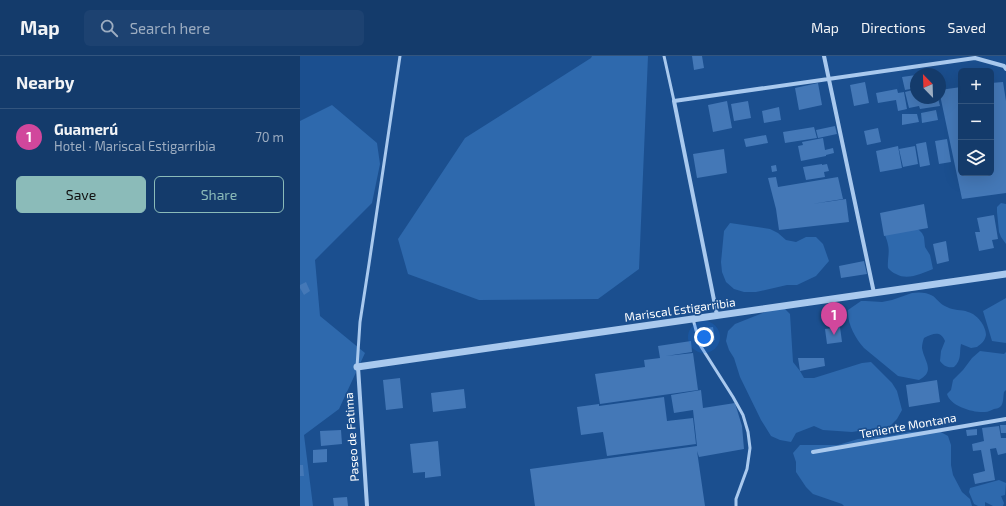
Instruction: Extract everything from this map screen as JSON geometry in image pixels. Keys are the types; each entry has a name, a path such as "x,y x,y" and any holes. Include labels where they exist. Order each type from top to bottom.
{"street":[{"path":"824,56 874,293"},
{"path":"717,315 674,101 975,58 1004,66 1006,69"},
{"name":"Mariscal Estigarribia","path":"358,367 1006,274"},
{"name":"Paseo de Fatima","path":"358,367 367,506"},
{"name":"Teniente Montana","path":"813,452 1006,419"}],"lane":[{"path":"358,367 360,322 400,56"},
{"path":"664,56 674,101"},
{"path":"694,319 700,345 743,415 748,432 750,448 747,468 736,499 736,506"}],"shaded area":[{"path":"592,56 648,56 639,269 598,299 479,300 408,274 398,239 465,138"},
{"path":"332,105 377,143 380,164 372,203 315,260 320,316 365,353 339,409 304,435 313,506 300,506 300,121"},
{"path":"1001,203 1006,204 1006,244 999,232 997,207"},
{"path":"730,223 770,229 778,233 786,240 796,242 806,237 816,237 823,244 829,261 816,276 797,285 787,285 756,292 744,292 734,289 726,282 722,272 721,262 724,231"},
{"path":"883,226 915,226 924,237 925,247 930,255 933,269 910,277 901,276 891,271 888,268 889,248"},
{"path":"920,292 928,294 933,296 945,306 975,315 983,324 986,332 984,341 977,347 971,348 961,344 960,356 954,367 946,366 940,361 941,351 945,341 941,335 930,335 924,338 922,348 928,369 924,377 919,380 898,376 864,348 852,330 848,315 848,310 861,301 882,302"},
{"path":"1006,298 1006,343 992,341 983,311"},
{"path":"783,307 790,314 793,362 804,378 814,378 862,363 871,362 892,383 897,391 902,410 897,419 890,426 852,432 823,430 814,426 796,433 791,442 780,440 771,436 761,420 740,377 734,358 726,341 728,331 735,324 773,309"},
{"path":"980,351 1004,354 1006,352 1006,390 1004,392 1002,404 999,408 986,412 963,408 953,402 947,394 951,390 953,380"},
{"path":"939,431 948,436 951,445 951,465 953,475 962,492 970,499 972,506 844,506 813,494 806,487 796,472 796,462 793,453 800,445 838,445 858,439 889,436 909,432"},
{"path":"999,480 1006,483 1005,495 1001,496 1004,503 1003,506 993,506 985,502 985,506 978,506 974,504 969,492 970,488"}],"building":[{"path":"692,56 702,56 704,68 694,70"},
{"path":"910,76 910,89 905,90 902,77"},
{"path":"865,82 869,103 854,106 850,85"},
{"path":"1003,82 1006,101 1006,193 962,199 942,104 946,104 946,89 958,87 958,176 994,176 994,83"},
{"path":"818,83 822,105 799,110 795,88"},
{"path":"897,89 898,93 904,92 907,109 898,111 896,100 878,103 876,93"},
{"path":"910,91 910,104 940,104 940,106 920,109 919,106 909,108 905,92"},
{"path":"727,101 732,128 713,132 708,105"},
{"path":"748,101 751,118 734,121 731,104"},
{"path":"779,107 781,120 764,123 762,111"},
{"path":"936,110 938,120 922,123 921,113"},
{"path":"902,114 917,114 919,122 902,125"},
{"path":"835,126 837,134 818,138 816,130"},
{"path":"814,127 817,138 785,143 783,132"},
{"path":"878,128 881,142 867,145 864,131"},
{"path":"766,135 768,143 746,147 744,139"},
{"path":"823,138 825,150 833,148 834,153 801,161 798,146 803,145 802,142"},
{"path":"947,139 951,162 939,164 935,141"},
{"path":"926,142 930,165 920,167 916,144"},
{"path":"898,146 902,168 880,172 876,151"},
{"path":"915,146 918,164 903,167 899,149"},
{"path":"724,149 727,173 697,178 693,154"},
{"path":"827,164 829,171 824,172 825,177 806,180 803,167"},
{"path":"776,165 777,171 772,172 771,166"},
{"path":"776,177 778,187 838,177 843,199 812,204 846,199 849,222 779,230 776,209 768,178"},
{"path":"924,204 928,228 884,236 880,213"},
{"path":"994,215 998,239 992,240 994,248 979,251 975,232 980,232 977,218"},
{"path":"946,241 949,261 937,264 933,244"},
{"path":"864,261 867,274 841,278 839,266"},
{"path":"306,282 310,291 304,295 300,285"},
{"path":"713,327 715,340 701,343 698,329"},
{"path":"840,327 842,342 827,344 825,329"},
{"path":"691,341 692,352 666,356 693,353 698,390 600,404 595,374 645,367 644,360 660,358 658,346"},
{"path":"798,358 824,358 825,366 800,371"},
{"path":"400,378 403,408 386,410 383,380"},
{"path":"937,380 940,402 909,407 906,385"},
{"path":"464,389 466,408 433,412 431,393"},
{"path":"701,390 703,408 735,403 742,426 744,449 699,457 697,451 705,506 535,506 530,469 697,446 693,410 674,413 671,395"},
{"path":"664,397 667,421 693,418 696,444 607,456 603,432 581,435 577,407 599,404 599,406"},
{"path":"1000,425 1006,425 1006,433 1001,433"},
{"path":"999,426 1001,438 1006,438 1006,453 998,455 996,448 990,449 995,480 975,484 973,474 985,471 981,450 973,451 972,444 984,441 982,428"},
{"path":"977,429 977,435 967,436 966,430"},
{"path":"341,430 342,444 321,446 320,431"},
{"path":"438,441 441,476 425,478 425,472 413,473 410,444"},
{"path":"327,449 327,462 313,463 313,450"},
{"path":"300,465 303,465 304,476 300,476"},
{"path":"347,497 348,506 334,506 333,498"}],"place":[{"name":"Guamerú","path":"834,335"}]}
